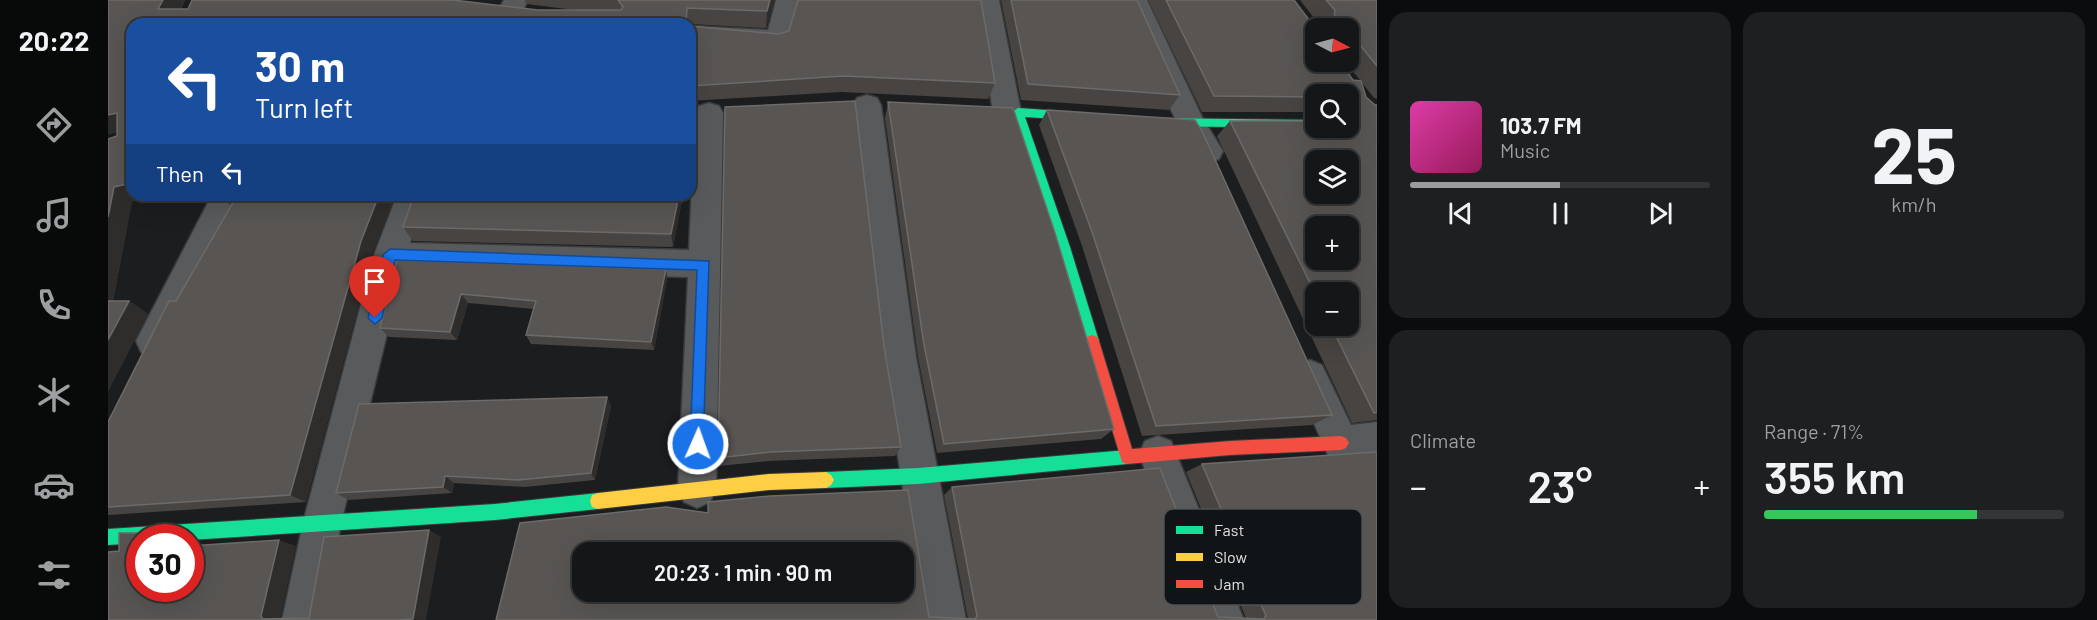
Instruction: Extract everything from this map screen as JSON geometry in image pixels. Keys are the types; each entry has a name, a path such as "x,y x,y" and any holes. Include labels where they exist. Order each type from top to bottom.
{"street":[{"path":"696,34 778,39 788,0"},
{"path":"987,0 1003,112 1064,247 1142,456 1168,509"},
{"path":"1135,0 1191,124 1204,141 1219,173"},
{"path":"869,105 899,357 945,620"},
{"path":"697,489 710,112"},
{"path":"1003,112 1098,118"},
{"path":"1133,120 1191,124 1305,124"},
{"path":"139,369 224,201"},
{"path":"303,620 322,523 390,255 410,201"},
{"path":"390,255 704,264"},
{"path":"1296,346 1341,443"},
{"path":"108,537 495,512 769,482 918,476 1142,456 1377,440"},
{"path":"1216,605 1223,620"}],"building":[{"path":"108,0 163,0 158,9 188,9 192,0 453,0 538,10 621,10 623,7 618,0 770,0 767,11 687,8 686,18 126,18 126,184 114,187 108,217 108,139 117,136 117,113 108,115"},
{"path":"798,0 981,0 995,83 843,76 696,86 696,27 779,34 789,31"},
{"path":"1011,0 1137,0 1180,95 1028,84"},
{"path":"1166,0 1294,0 1308,18 1305,18 1305,72 1347,72 1353,80 1361,81 1366,97 1377,105 1377,412 1374,413 1336,336 1359,336 1359,282 1310,282 1230,121 1305,121 1305,138 1359,138 1359,84 1305,84 1305,97 1214,96"},
{"path":"1326,0 1377,0 1377,66 1359,45 1359,18 1334,18 1335,10"},
{"path":"855,101 884,346 901,447 770,452 718,458 725,107"},
{"path":"888,102 1013,108 1055,233 1114,429 944,444 924,345"},
{"path":"1047,110 1195,120 1332,415 1156,426 1092,232"},
{"path":"234,201 377,201 361,241 290,495 108,507 108,422 169,301 176,301"},
{"path":"412,201 678,201 671,234 403,227"},
{"path":"397,260 666,269 651,342 526,335 536,301 461,294 450,332 380,328"},
{"path":"108,301 129,301 108,340"},
{"path":"607,397 591,473 518,480 445,476 443,487 336,493 359,404"},
{"path":"1377,452 1377,620 496,620 520,523 666,507 708,513 708,502 770,496 908,490 929,617 975,619 977,616 952,487 1160,468 1176,509 1164,509 1164,605 1213,605 1218,617 1264,619 1266,616 1261,605 1362,605 1362,509 1221,509 1202,464"},
{"path":"429,530 413,619 108,620 108,552 119,551 119,533 126,533 126,602 204,602 204,545 279,540 261,616 263,619 309,618 324,537"}],"traffic: fast":[{"path":"1089,117 1018,112 1064,247 1092,341"},
{"path":"1152,122 1305,124"},
{"path":"826,480 918,476 1127,457"},
{"path":"108,537 495,512 598,501"}],"traffic: slow":[{"path":"598,501 769,482 826,480"}],"traffic: jam":[{"path":"1092,341 1127,457 1230,448 1341,443"}],"route":[{"path":"375,318 390,255 704,264 698,444"}]}
